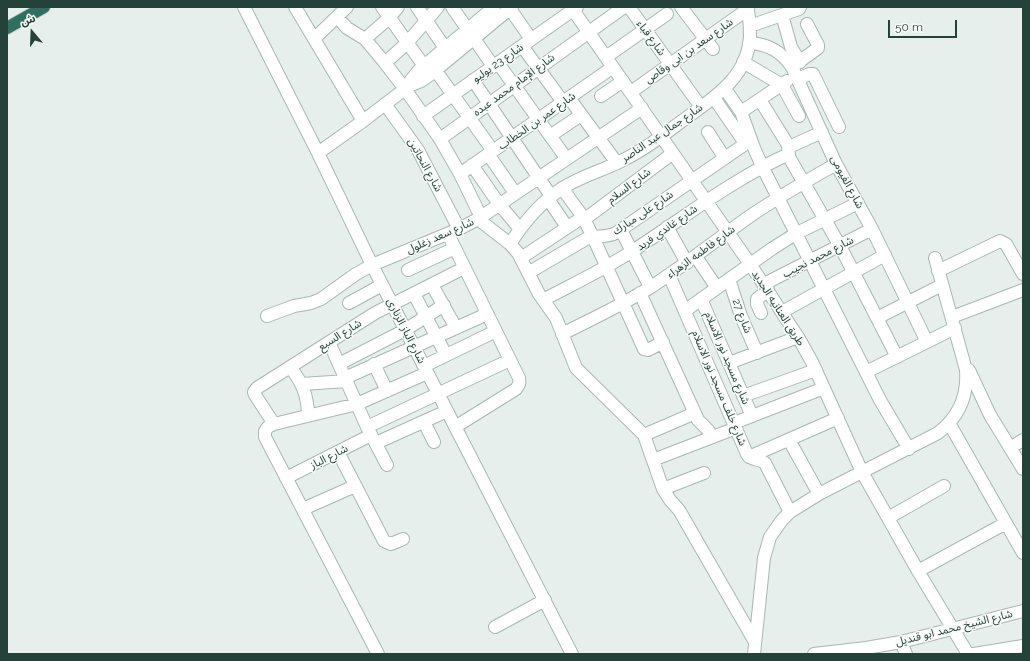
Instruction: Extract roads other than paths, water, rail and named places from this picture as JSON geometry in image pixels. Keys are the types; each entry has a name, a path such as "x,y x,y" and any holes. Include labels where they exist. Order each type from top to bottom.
{"highway":[{"path":"7,28 44,7"}],"street":[{"name":"شارع الباز الزنارى","path":"244,7 318,153 392,305 572,654"},
{"path":"296,7 363,122"},
{"path":"314,39 346,7"},
{"path":"382,7 407,43 430,66 453,95 469,118 515,193"},
{"path":"365,39 389,18 398,7"},
{"path":"417,7 445,48"},
{"path":"385,63 407,43 438,7"},
{"path":"452,7 470,34 514,86 566,158"},
{"path":"430,66 470,34 494,7"},
{"name":"شارع الإمام محمد عبده","path":"440,139 624,7"},
{"name":"شارع قباء","path":"629,7 701,108"},
{"path":"750,26 800,9 800,7"},
{"path":"318,153 363,122 407,88 421,81 430,66 445,48 511,8 538,68 581,115 617,163"},
{"name":"طريق العنانيه الجديد","path":"574,8 588,32 766,287 798,337 816,370 862,472 918,571 968,654"},
{"name":"شارع 23 يوليو","path":"423,116 574,8"},
{"path":"685,8 709,44"},
{"name":"شارع جمال عبد الناصر","path":"510,244 531,215 562,188 636,153 701,108 725,89 735,77 743,62 749,43 750,26 747,8"},
{"name":"شارع سعد بن ابى وقاص","path":"631,92 670,64 709,44 747,8"},
{"name":"شارع عمر بن الخطاب","path":"460,174 566,100 645,30 667,14"},
{"path":"782,15 797,70"},
{"path":"336,16 347,28 365,39 407,88 423,116 440,139 460,174 480,218 510,244 521,258 543,300 556,318 573,362 579,372 644,435 663,489 679,510 756,642"},
{"path":"741,112 782,85 817,50 819,47 807,24"},
{"name":"شارع الفيومى","path":"749,43 762,44 774,49 797,70 836,164 872,229 927,342"},
{"path":"743,62 782,85 799,116"},
{"path":"797,70 813,74 839,127"},
{"path":"473,80 539,177 567,227"},
{"path":"601,96 623,81"},
{"path":"725,89 741,112 748,141"},
{"path":"714,98 748,141 762,166 880,400 909,449"},
{"path":"760,100 854,272 897,357"},
{"name":"شارع النحاتين","path":"385,104 418,150 453,232 455,248 519,378 519,386 455,427"},
{"path":"814,113 829,106"},
{"name":"شارع سعد زغلول","path":"268,316 294,306 311,303 321,299 356,274 372,265 453,232 480,218 566,158 642,108"},
{"path":"550,136 581,115"},
{"path":"708,132 724,157"},
{"name":"شارع غاندي فريد","path":"543,300 632,251 706,201 762,166 822,132"},
{"name":"شارع على مبارك","path":"528,273 582,240 593,237 611,236 621,230 748,141"},
{"name":"شارع السلام","path":"521,258 567,227 584,218 673,153"},
{"name":"شارع فاطمه الزهراء","path":"562,334 645,290 691,260 778,197 836,164"},
{"path":"472,165 499,204 520,229"},
{"path":"562,188 584,218 645,350 648,350 663,342"},
{"path":"686,310 750,264 797,234 858,202"},
{"path":"667,227 691,260 717,288"},
{"name":"شارع محمد نجيب","path":"766,287 810,260 872,229"},
{"path":"621,230 632,251 663,342 698,420 708,430 712,437"},
{"path":"938,271 1000,241 1006,244 1023,274"},
{"path":"408,270 455,248"},
{"path":"782,312 885,255"},
{"path":"935,258 964,358 986,408 1023,469"},
{"name":"شارع السبع","path":"274,424 254,392 257,388 375,313 464,268"},
{"name":"شارع خلف مسجد نور الاسلام","path":"669,274 749,457 761,460 765,463 790,512"},
{"name":"شارع 27","path":"729,280 741,316 757,353"},
{"path":"432,284 456,328"},
{"path":"349,303 382,285"},
{"path":"877,318 942,285"},
{"path":"761,312 757,304 757,299 766,287"},
{"path":"866,372 927,342 953,323 1023,290"},
{"path":"414,294 446,355"},
{"name":"شارع مسجد نور الاسلام","path":"701,299 752,416"},
{"path":"339,364 405,330 444,305"},
{"path":"302,384 346,380 374,364 487,314"},
{"path":"378,654 286,478 265,434 266,429 274,424 357,404 387,391 426,369 446,355 496,331"},
{"path":"729,363 798,337"},
{"path":"329,342 371,435 387,465"},
{"path":"754,654 764,558 766,547 775,528 790,512 819,494 909,449 938,433 950,423 959,409 965,392 967,381 964,358"},
{"path":"371,435 438,394 510,360"},
{"path":"374,364 387,391"},
{"path":"290,367 302,384 307,399 308,416"},
{"path":"743,396 816,370"},
{"path":"653,460 712,437 752,416 824,388"},
{"name":"شارع الباز","path":"286,478 371,435 424,422 447,411"},
{"path":"644,435 695,413"},
{"path":"749,457 838,418"},
{"path":"424,422 434,442"},
{"path":"950,423 1023,553"},
{"path":"789,440 819,494"},
{"path":"1010,448 1023,440"},
{"path":"338,452 384,541 391,544 404,539"},
{"path":"663,489 704,473"},
{"path":"303,509 356,486"},
{"path":"888,518 944,486"},
{"path":"918,571 1006,522"},
{"path":"495,628 544,600"},
{"name":"شارع الشيخ محمد ابو قنديل","path":"814,654 868,651 1023,611"},
{"path":"901,642 906,654"},
{"path":"974,654 1023,646"}]}
